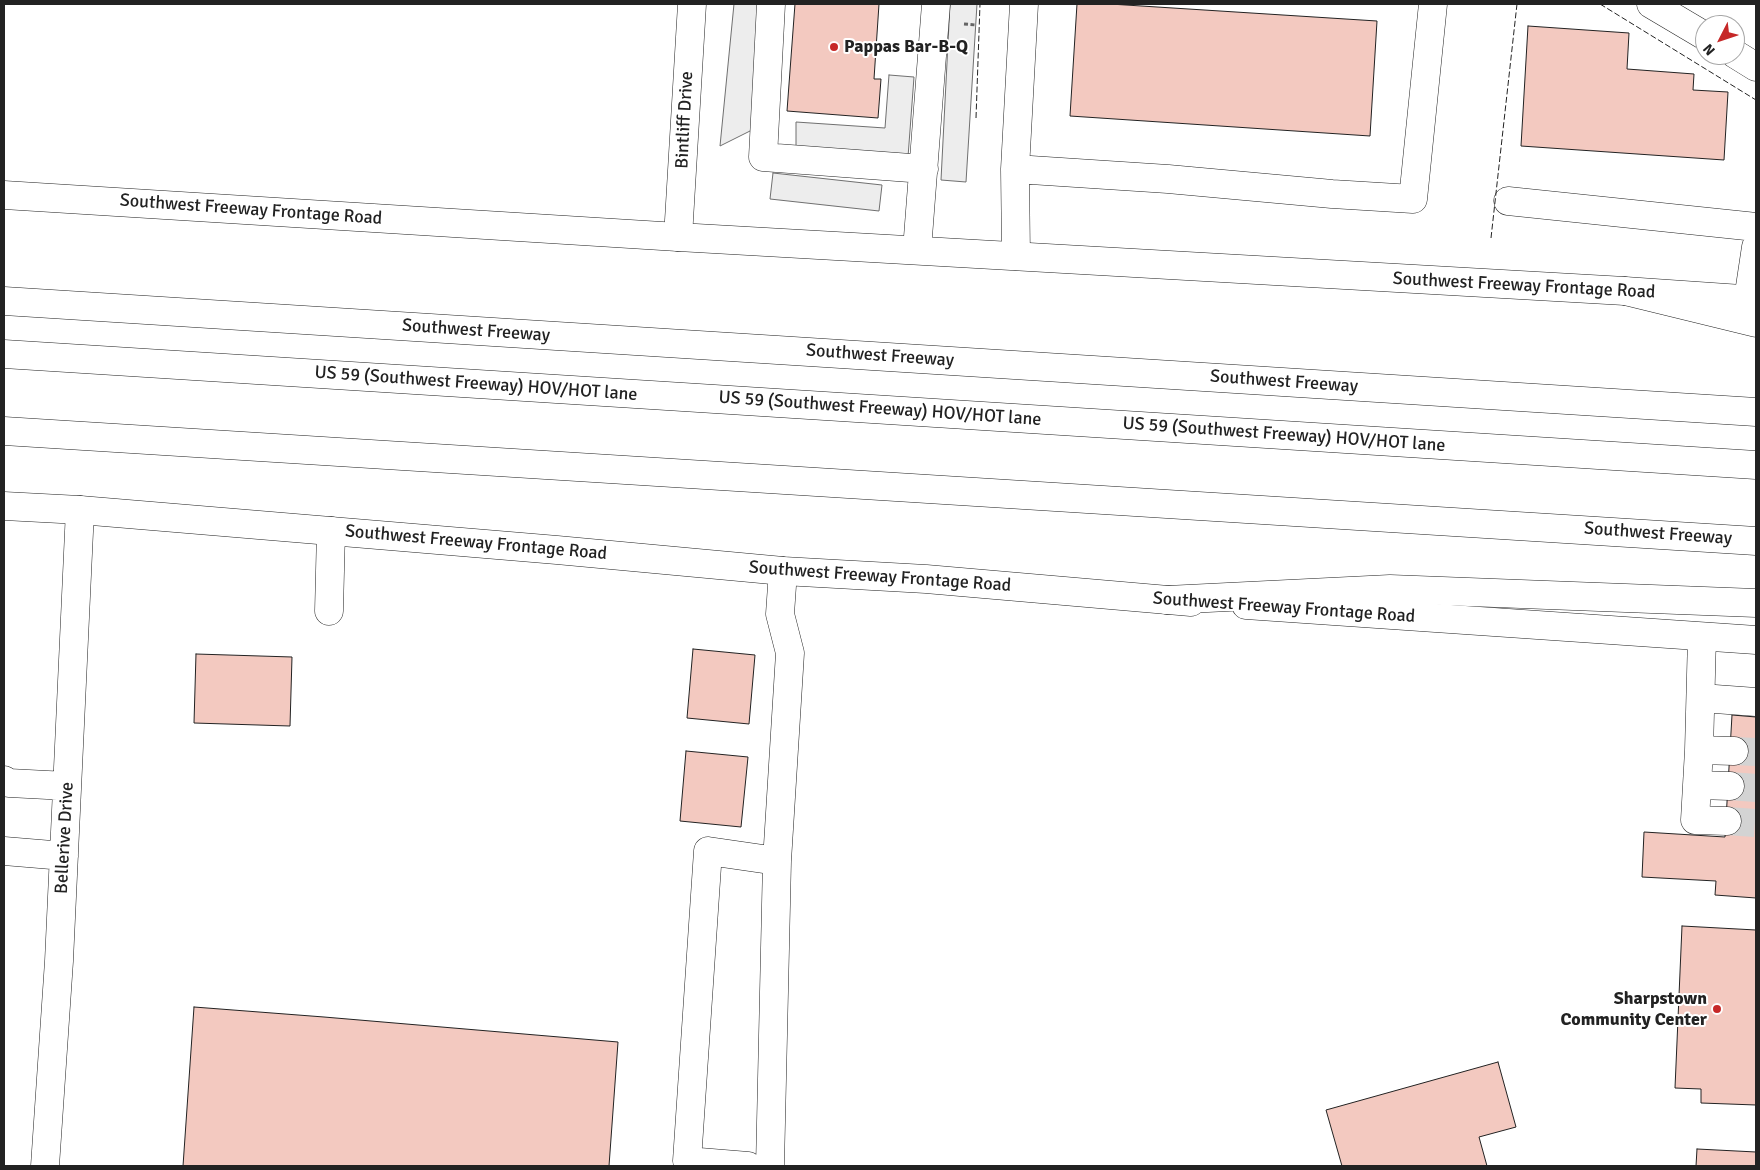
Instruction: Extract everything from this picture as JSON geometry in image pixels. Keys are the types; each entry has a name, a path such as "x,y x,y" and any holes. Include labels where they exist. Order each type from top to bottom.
{"main road":[{"name":"Bintliff Drive","path":"678,237 692,4"},
{"path":"771,4 763,157 924,169"},
{"path":"778,158 789,4"},
{"path":"917,250 936,4"},
{"path":"1016,256 1015,168 1024,4"},
{"path":"1015,168 1413,199 1433,4"},
{"path":"1651,4 1695,30"},
{"path":"1745,60 1756,67"},
{"name":"Southwest Freeway Frontage Road","path":"4,195 678,237 1625,291 1753,308"},
{"path":"1508,200 1756,227"},
{"path":"1753,308 1756,247"},
{"name":"Southwest Freeway","path":"4,301 1756,412"},
{"name":"US 59 (Southwest Freeway) HOV/HOT lane","path":"4,354 1756,465"},
{"name":"Southwest Freeway","path":"4,431 1756,541"},
{"name":"Southwest Freeway Frontage Road","path":"4,506 80,510 783,571 926,579 1167,600 1756,640"},
{"name":"Bellerive Drive","path":"45,1166 64,856 80,510"},
{"path":"329,611 331,531"},
{"path":"770,1166 777,861 790,653 780,614 783,571"},
{"path":"1167,600 1390,589 1756,602"},
{"path":"1702,636 1695,820 1727,822"},
{"path":"1700,698 1756,702"},
{"path":"1699,750 1734,751"},
{"path":"4,780 9,783 67,786"},
{"path":"1697,785 1730,786"},
{"path":"4,851 64,856"},
{"path":"748,1166 687,1161 708,851 777,861"}],"shaded area":[{"path":"734,4 762,4 752,130 720,146"},
{"path":"950,4 977,4 966,182 941,180"},
{"path":"889,75 914,77 908,157 796,148 796,122 885,128"},
{"path":"773,173 882,185 879,211 770,199"}],"building":[{"name":"Pappas Bar-B-Q","path":"795,4 879,4 874,79 881,79 878,118 787,111"},
{"path":"1077,4 1110,4 1377,21 1370,136 1070,116"},
{"path":"1528,26 1629,33 1627,69 1694,74 1693,90 1728,92 1724,160 1521,146"},
{"path":"693,649 755,655 749,724 687,718"},
{"path":"196,654 292,657 290,726 194,723"},
{"path":"1732,715 1756,717 1756,898 1715,895 1716,881 1642,877 1644,832 1725,837"},
{"path":"686,751 748,757 741,827 680,821"},
{"name":"Sharpstown Community Center","path":"1682,926 1756,930 1756,1105 1701,1103 1701,1089 1675,1088"},
{"path":"194,1007 618,1042 609,1166 183,1166"},
{"path":"1498,1062 1516,1127 1479,1137 1487,1166 1342,1166 1326,1110"},
{"path":"1697,1149 1756,1152 1756,1166 1696,1166"}],"tunnel":[{"path":"1734,751 1756,752"},
{"path":"1730,786 1756,788"},
{"path":"1727,821 1756,823"}],"fence":[{"path":"976,118 980,4"},
{"path":"1491,238 1517,4"},
{"path":"1600,4 1756,100"}],"place":[{"name":"Pappas Bar-B-Q","path":"834,47"},
{"name":"Sharpstown Community Center","path":"1717,1009"}]}
